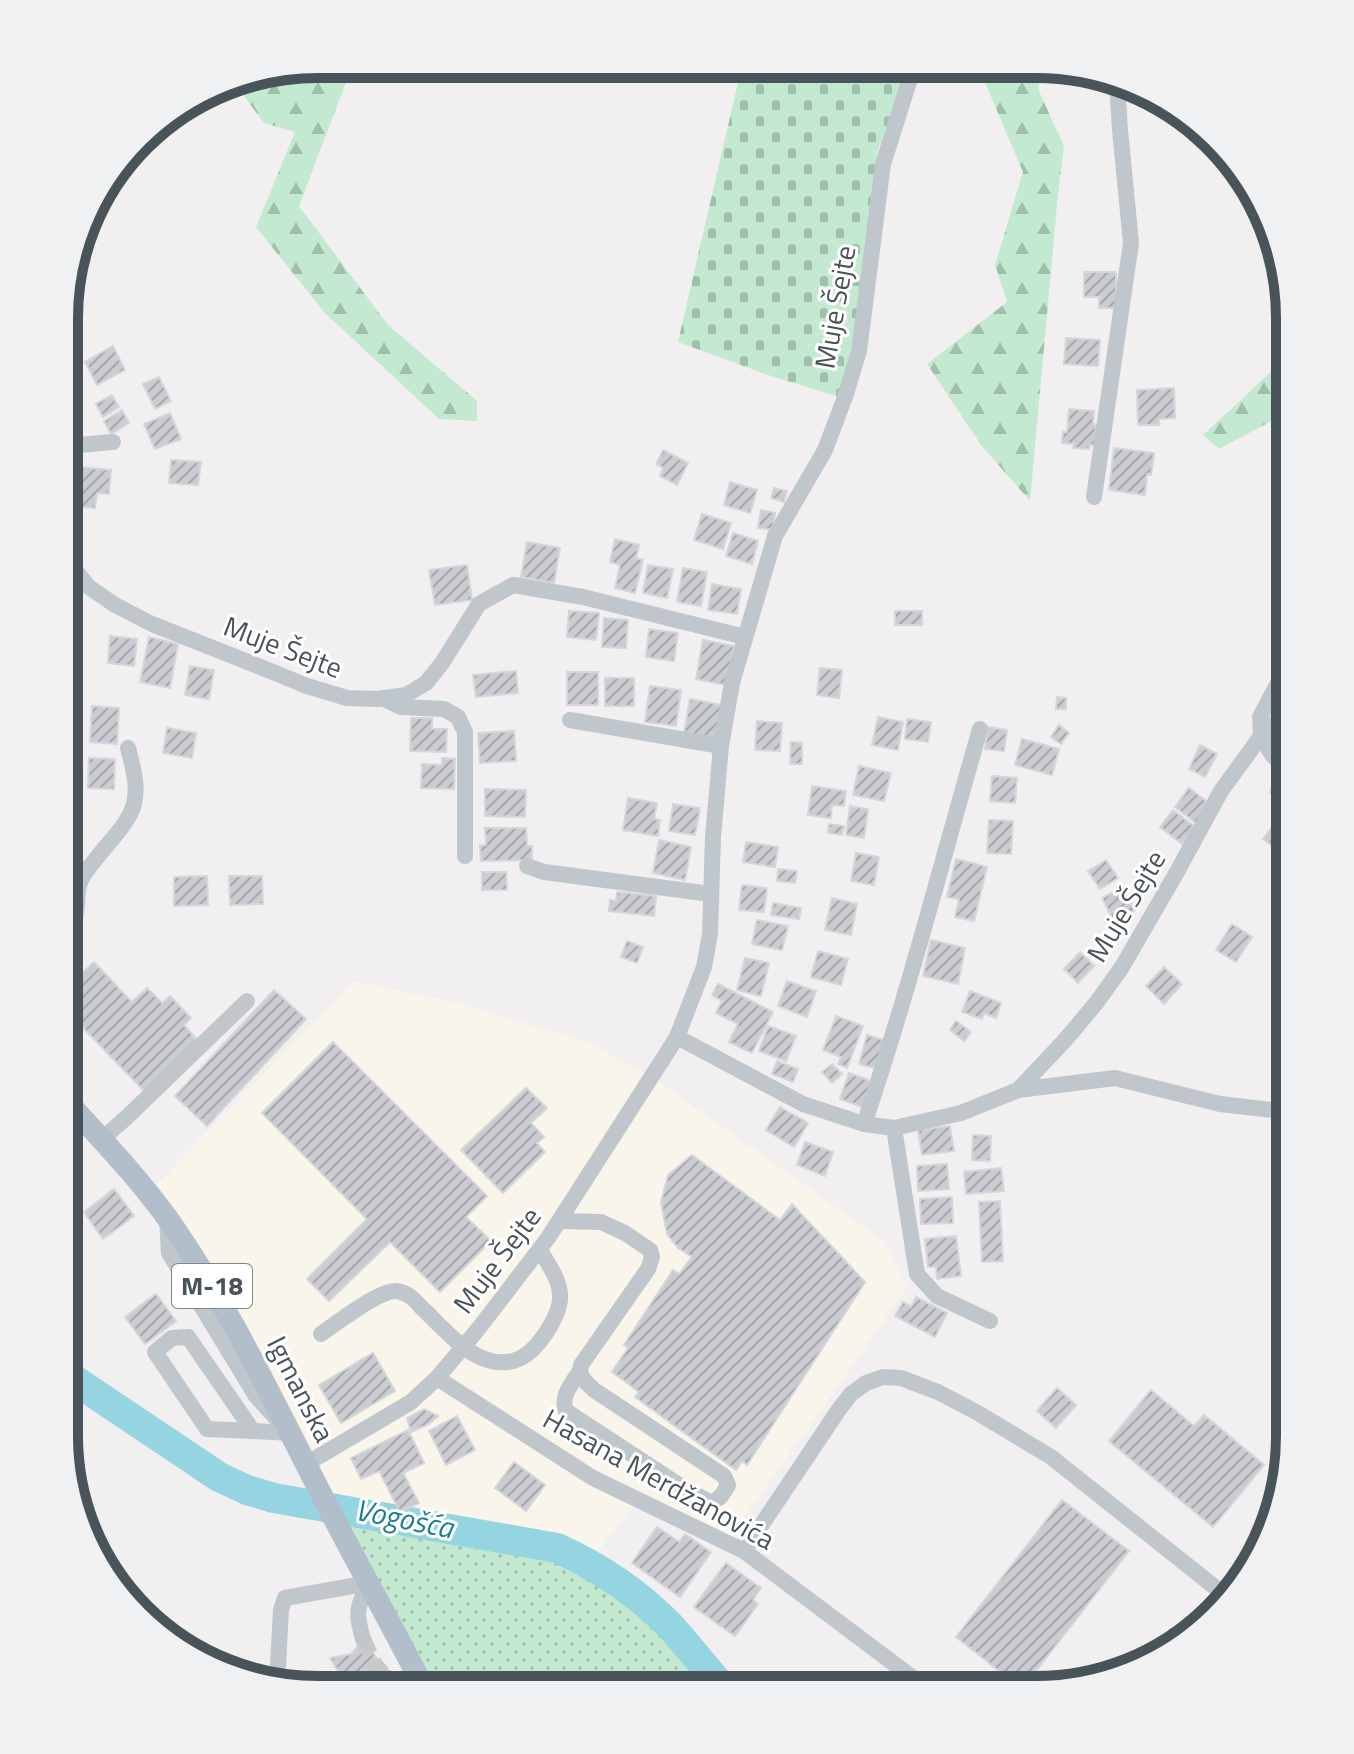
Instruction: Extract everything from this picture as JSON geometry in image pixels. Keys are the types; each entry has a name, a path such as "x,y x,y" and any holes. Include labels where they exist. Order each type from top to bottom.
{"main road":[{"name":"Igmanska","path":"78,1113 167,1218 213,1287 418,1676"}],"street":[{"name":"Muje Šejte","path":"306,1464 411,1402 464,1347 560,1221 677,1037 704,967 710,934 713,837 721,746 732,683 775,536 825,450 859,351 883,164 910,78"},
{"path":"1094,497 1131,243 1118,93"},
{"path":"78,439 86,434"},
{"path":"78,445 113,442"},
{"name":"Muje Šejte","path":"78,574 89,587 115,605 152,624 307,686 347,698 406,695 426,683 479,604 513,585 583,597 745,637"},
{"name":"Muje Šejte","path":"1261,736 1260,717 1276,687"},
{"path":"382,698 401,707 444,709 458,717 465,732 465,856"},
{"path":"570,720 721,746"},
{"name":"Muje Šejte","path":"1018,1090 1066,1039 1122,967 1221,791 1261,736 1276,722"},
{"path":"864,1124 883,1068 980,729"},
{"path":"1261,736 1276,758"},
{"path":"78,894 79,883 124,825 137,798 136,774 128,748"},
{"path":"527,866 544,872 711,894"},
{"path":"102,1139 247,1001"},
{"name":"Muje Šejte","path":"677,1037 803,1104 864,1124 894,1128 961,1113 1018,1090 1115,1078 1220,1104 1275,1110"},
{"path":"894,1128 917,1274 937,1296 990,1321"},
{"path":"560,1221 601,1222 650,1250 652,1257 648,1269 581,1365 565,1395 563,1404 566,1411 710,1502 724,1493 728,1485 724,1476 594,1390 579,1372"},
{"path":"321,1334 384,1292 397,1291 411,1297 464,1347 485,1360 506,1362 525,1356 556,1315 561,1294 557,1279 540,1250"},
{"path":"253,1431 188,1337 172,1338 155,1352 207,1429 291,1433"},
{"path":"744,1551 851,1394 866,1383 883,1377 901,1378 938,1392 978,1413 1051,1457 1220,1591"},
{"name":"Hasana Merdžanovića","path":"437,1378 593,1478 744,1551 910,1676"},
{"path":"363,1639 358,1624 358,1603 369,1583"},
{"path":"278,1672 281,1610 285,1598 369,1583"}],"shaded area":[{"path":"354,981 464,1004 589,1043 652,1077 885,1242 907,1287 727,1542 637,1500 590,1563 557,1548 331,1508 148,1193"}],"green space":[{"path":"739,78 904,78 877,153 852,345 839,397 678,342"},
{"path":"983,78 1038,78 1039,91 1064,146 1030,501 981,445 927,364 1007,302 995,265 1023,172"},
{"path":"302,79 347,79 299,206 388,325 477,401 477,421 439,419 325,313 256,227 295,132 264,123 240,91"},
{"path":"1276,367 1276,419 1219,449 1203,435"},
{"path":"331,1508 557,1548 632,1592 671,1627 713,1676 418,1676"}],"building":[{"path":"1084,272 1116,272 1116,308 1099,308 1099,297 1084,297"},
{"path":"1066,338 1100,340 1098,366 1064,364"},
{"path":"113,346 125,370 97,385 85,362"},
{"path":"159,377 171,401 155,409 143,384"},
{"path":"1174,388 1175,418 1159,419 1159,425 1138,425 1137,390"},
{"path":"112,395 119,407 103,417 96,404"},
{"path":"1069,409 1094,411 1095,445 1090,445 1089,449 1073,448 1074,444 1062,443 1063,432 1067,432"},
{"path":"122,410 129,423 111,434 104,421"},
{"path":"170,413 181,439 155,449 144,424"},
{"path":"1114,448 1154,453 1151,475 1147,474 1145,495 1109,490"},
{"path":"663,450 688,463 677,485 660,476 663,468 656,464"},
{"path":"171,460 201,462 198,485 169,483"},
{"path":"78,467 111,470 109,494 97,493 95,508 78,506"},
{"path":"730,482 757,490 750,513 724,505"},
{"path":"774,488 787,491 784,502 771,498"},
{"path":"761,510 775,513 772,530 758,528"},
{"path":"702,514 731,523 723,549 694,540"},
{"path":"733,533 758,541 752,564 726,556"},
{"path":"615,539 639,545 636,558 643,560 635,593 615,588 620,565 610,562"},
{"path":"527,542 560,548 554,583 521,577"},
{"path":"467,565 472,600 435,605 429,570"},
{"path":"648,565 673,569 667,598 643,593"},
{"path":"683,568 707,572 701,606 677,602"},
{"path":"712,584 741,589 737,614 708,610"},
{"path":"569,611 599,613 596,640 567,637"},
{"path":"895,611 922,611 922,625 895,625"},
{"path":"604,618 628,620 626,648 602,647"},
{"path":"649,629 678,633 674,661 646,657"},
{"path":"110,636 137,639 134,666 108,663"},
{"path":"149,637 178,644 170,688 140,682"},
{"path":"703,640 734,646 726,685 696,679"},
{"path":"190,666 214,670 209,699 185,695"},
{"path":"820,668 842,670 839,698 817,695"},
{"path":"516,671 518,693 476,697 473,675"},
{"path":"567,672 598,672 598,705 567,705"},
{"path":"605,678 634,678 634,706 605,706"},
{"path":"650,686 681,690 676,726 645,722"},
{"path":"1057,697 1066,698 1066,709 1056,709"},
{"path":"690,699 722,705 716,739 684,733"},
{"path":"92,706 119,708 117,744 90,742"},
{"path":"878,717 903,722 898,750 872,745"},
{"path":"411,718 432,718 432,729 447,729 446,752 410,751"},
{"path":"907,719 931,722 928,742 905,739"},
{"path":"757,721 782,723 780,751 755,750"},
{"path":"1059,725 1069,733 1061,744 1051,737"},
{"path":"988,727 1007,730 1004,751 985,749"},
{"path":"167,728 196,733 192,758 163,753"},
{"path":"514,731 516,761 480,763 478,733"},
{"path":"1022,739 1059,749 1052,775 1015,765"},
{"path":"791,742 802,743 802,764 790,764"},
{"path":"1200,745 1217,754 1205,777 1189,769"},
{"path":"89,758 115,759 114,789 88,788"},
{"path":"442,758 455,759 454,789 421,788 422,764 442,765"},
{"path":"859,766 891,773 884,801 853,795"},
{"path":"992,776 1017,778 1015,803 990,801"},
{"path":"812,786 846,791 844,806 832,805 831,818 808,815"},
{"path":"1189,788 1210,804 1196,823 1175,807"},
{"path":"485,789 526,790 525,817 485,816"},
{"path":"628,798 657,803 654,819 660,820 658,836 623,830"},
{"path":"673,804 700,808 695,835 669,831"},
{"path":"850,806 868,809 864,838 846,835"},
{"path":"1173,810 1195,827 1182,844 1160,827"},
{"path":"989,820 1013,821 1011,854 987,853"},
{"path":"1276,822 1276,848 1263,839"},
{"path":"829,824 844,826 842,835 828,833"},
{"path":"485,828 526,828 527,846 532,846 532,860 481,861 480,845 486,845"},
{"path":"659,840 691,847 685,880 653,873"},
{"path":"746,842 778,847 775,867 743,862"},
{"path":"856,853 879,857 874,885 851,881"},
{"path":"956,859 987,867 974,921 955,917 959,899 947,897"},
{"path":"1106,860 1118,878 1100,889 1088,871"},
{"path":"778,869 797,871 795,883 777,881"},
{"path":"482,872 506,872 507,890 482,890"},
{"path":"207,876 208,905 174,906 174,877"},
{"path":"229,876 262,876 263,904 230,905"},
{"path":"742,885 767,888 764,912 739,910"},
{"path":"1123,887 1135,910 1114,922 1102,898"},
{"path":"617,892 656,896 654,916 609,911 610,900 616,901"},
{"path":"832,898 857,904 851,935 825,930"},
{"path":"773,903 801,908 799,919 771,915"},
{"path":"757,920 788,926 782,950 752,944"},
{"path":"1232,924 1252,937 1236,962 1216,950"},
{"path":"931,940 965,948 958,984 923,976"},
{"path":"627,941 643,947 637,963 621,957"},
{"path":"818,951 848,959 841,985 811,977"},
{"path":"1080,952 1094,966 1078,983 1064,969"},
{"path":"745,958 769,963 761,996 737,990"},
{"path":"94,962 132,1002 147,988 162,1003 170,996 191,1018 184,1025 198,1041 145,1092 78,1022 78,977"},
{"path":"1164,967 1182,984 1164,1004 1146,986"},
{"path":"787,981 816,991 807,1017 778,1006"},
{"path":"718,984 773,1012 752,1053 729,1042 738,1024 716,1013 722,1001 712,995"},
{"path":"274,990 306,1019 207,1126 175,1096"},
{"path":"970,991 1001,1003 996,1018 984,1013 982,1019 962,1012"},
{"path":"836,1016 863,1026 847,1068 838,1064 841,1057 823,1050"},
{"path":"956,1021 971,1032 964,1041 950,1030"},
{"path":"768,1026 796,1036 786,1061 759,1051"},
{"path":"867,1035 887,1041 879,1069 859,1064"},
{"path":"333,1042 487,1196 466,1217 491,1241 440,1292 390,1242 329,1301 307,1279 367,1219 262,1113"},
{"path":"777,1061 798,1069 793,1082 772,1074"},
{"path":"832,1064 842,1074 832,1083 822,1072"},
{"path":"849,1073 874,1082 865,1108 840,1099"},
{"path":"526,1088 547,1108 531,1123 544,1137 537,1143 545,1152 503,1193 461,1150"},
{"path":"780,1107 808,1123 794,1147 766,1130"},
{"path":"950,1126 954,1151 922,1155 918,1130"},
{"path":"973,1135 991,1136 990,1161 972,1160"},
{"path":"805,1142 833,1152 825,1176 797,1165"},
{"path":"692,1155 780,1220 792,1204 865,1282 747,1465 742,1461 736,1470 635,1397 639,1392 612,1372 628,1348 624,1345 673,1270 679,1274 692,1257 678,1248 667,1234 661,1202 668,1175"},
{"path":"947,1164 949,1189 918,1191 917,1166"},
{"path":"1001,1168 1004,1191 966,1194 964,1172"},
{"path":"114,1189 134,1216 103,1239 84,1212"},
{"path":"952,1197 953,1223 921,1224 920,1199"},
{"path":"1000,1201 1003,1261 982,1262 979,1202"},
{"path":"956,1236 961,1276 937,1279 936,1267 928,1267 925,1239"},
{"path":"156,1294 176,1321 145,1344 125,1317"},
{"path":"916,1297 947,1313 935,1337 895,1316 903,1302 911,1307"},
{"path":"373,1353 395,1391 341,1423 319,1385"},
{"path":"1057,1388 1076,1405 1056,1428 1037,1411"},
{"path":"1151,1390 1194,1426 1204,1415 1264,1465 1213,1527 1109,1441"},
{"path":"424,1409 438,1416 411,1432 407,1418"},
{"path":"457,1416 475,1450 446,1465 429,1431"},
{"path":"408,1430 424,1463 403,1473 419,1503 400,1512 379,1471 361,1479 351,1458"},
{"path":"514,1462 545,1485 526,1511 495,1488"},
{"path":"1062,1500 1129,1551 1032,1676 1006,1676 956,1637"},
{"path":"657,1527 679,1542 685,1534 711,1552 680,1597 632,1563"},
{"path":"726,1563 761,1588 753,1600 758,1604 735,1636 694,1607"},
{"path":"365,1638 386,1676 341,1676 330,1658 351,1654"}],"waterway":[{"name":"Vogošća","path":"78,1382 219,1477 247,1490 274,1498 557,1548 573,1555 603,1572 645,1603 671,1627 713,1676"}],"tunnel":[{"path":"363,1639 375,1665 385,1676"}]}
